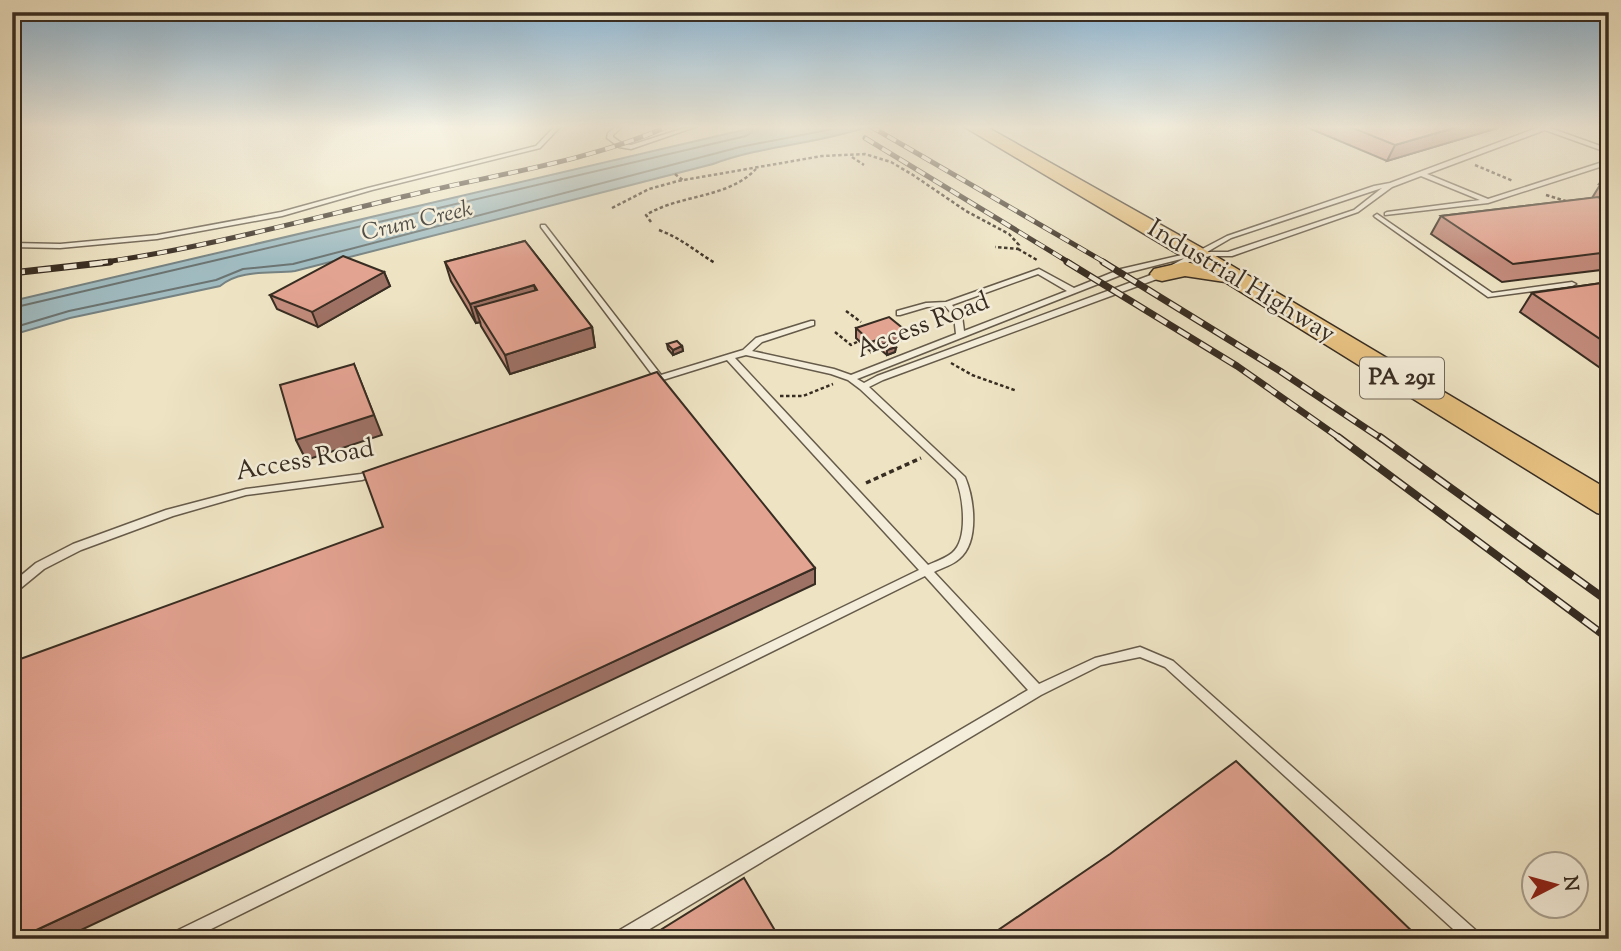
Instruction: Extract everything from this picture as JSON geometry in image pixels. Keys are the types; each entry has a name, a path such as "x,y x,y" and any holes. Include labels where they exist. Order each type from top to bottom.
{"main road":[{"name":"Industrial Highway","path":"1068,170 1218,258 1458,388 1609,480"},
{"name":"Industrial Highway","path":"1218,258 1609,505"},
{"path":"1162,274 1218,258"}],"lane":[{"path":"12,244 60,246 157,237 282,214 444,170"},
{"path":"1218,258 1376,187 1391,185 1431,170"},
{"path":"1387,214 1488,201 1583,170"},
{"path":"1422,174 1488,201"},
{"path":"1218,258 1356,211 1391,185"},
{"path":"1377,216 1491,295 1572,284"},
{"path":"543,226 659,378"},
{"name":"Access Road","path":"925,570 956,556 965,546 967,535 964,484 863,387 880,378 1162,274 1218,258"},
{"name":"Access Road","path":"636,385 746,352 851,377 1124,271 1218,258"},
{"path":"900,313 926,304 947,304 1039,271 1073,291"},
{"path":"947,304 958,316 960,334"},
{"path":"746,352 760,340 811,323"},
{"path":"974,329 989,340"},
{"path":"729,357 1037,691"},
{"path":"851,377 863,387"},
{"name":"Access Road","path":"12,590 40,566 77,547 170,513 246,492 362,477 384,469"},
{"path":"174,939 925,570"},
{"path":"618,939 1037,691 1099,661 1140,652 1169,664 1475,939"}],"path":[{"path":"612,208 628,204 649,189 729,170"},
{"path":"651,222 646,215 659,205 711,193 749,177 755,170"},
{"path":"901,170 1012,237 1018,249"},
{"path":"675,174 684,181"},
{"path":"659,230 685,240 694,250 715,262"},
{"path":"995,247 1018,249 1040,262 1039,271"},
{"path":"846,311 861,322"},
{"path":"835,332 850,345 857,342"},
{"path":"950,362 961,373 987,378 1017,391"},
{"path":"778,397 788,394 803,396 836,383"},
{"path":"866,483 921,458"}],"water":[{"name":"Crum Creek","path":"570,170 688,170 295,271 237,277 220,286 70,318 12,335 12,301"}],"building":[{"path":"1598,197 1609,203 1609,252 1513,264 1441,216"},
{"path":"525,241 592,327 505,355 475,307 537,290 534,285 470,304 445,262"},
{"path":"343,256 384,272 312,312 270,295"},
{"path":"1609,282 1609,345 1532,293"},
{"path":"889,317 905,330 871,342 856,328"},
{"path":"677,341 682,346 673,350 667,344"},
{"path":"890,342 896,347 887,350 881,345"},
{"path":"354,364 374,415 296,440 280,385"},
{"path":"657,372 815,568 12,939 12,662 383,527 363,472"},
{"path":"1236,761 1420,939 985,939 1110,854"},
{"path":"744,878 780,939 646,939"}],"railway":[{"path":"98,263 219,241 522,170"},
{"path":"918,170 1070,263"},
{"path":"946,170 1106,263"},
{"path":"12,273 110,262"},
{"path":"1067,262 1237,366 1341,439"},
{"path":"1103,262 1280,371 1382,439"},
{"path":"1338,437 1609,639"},
{"path":"1380,437 1609,602"}]}
